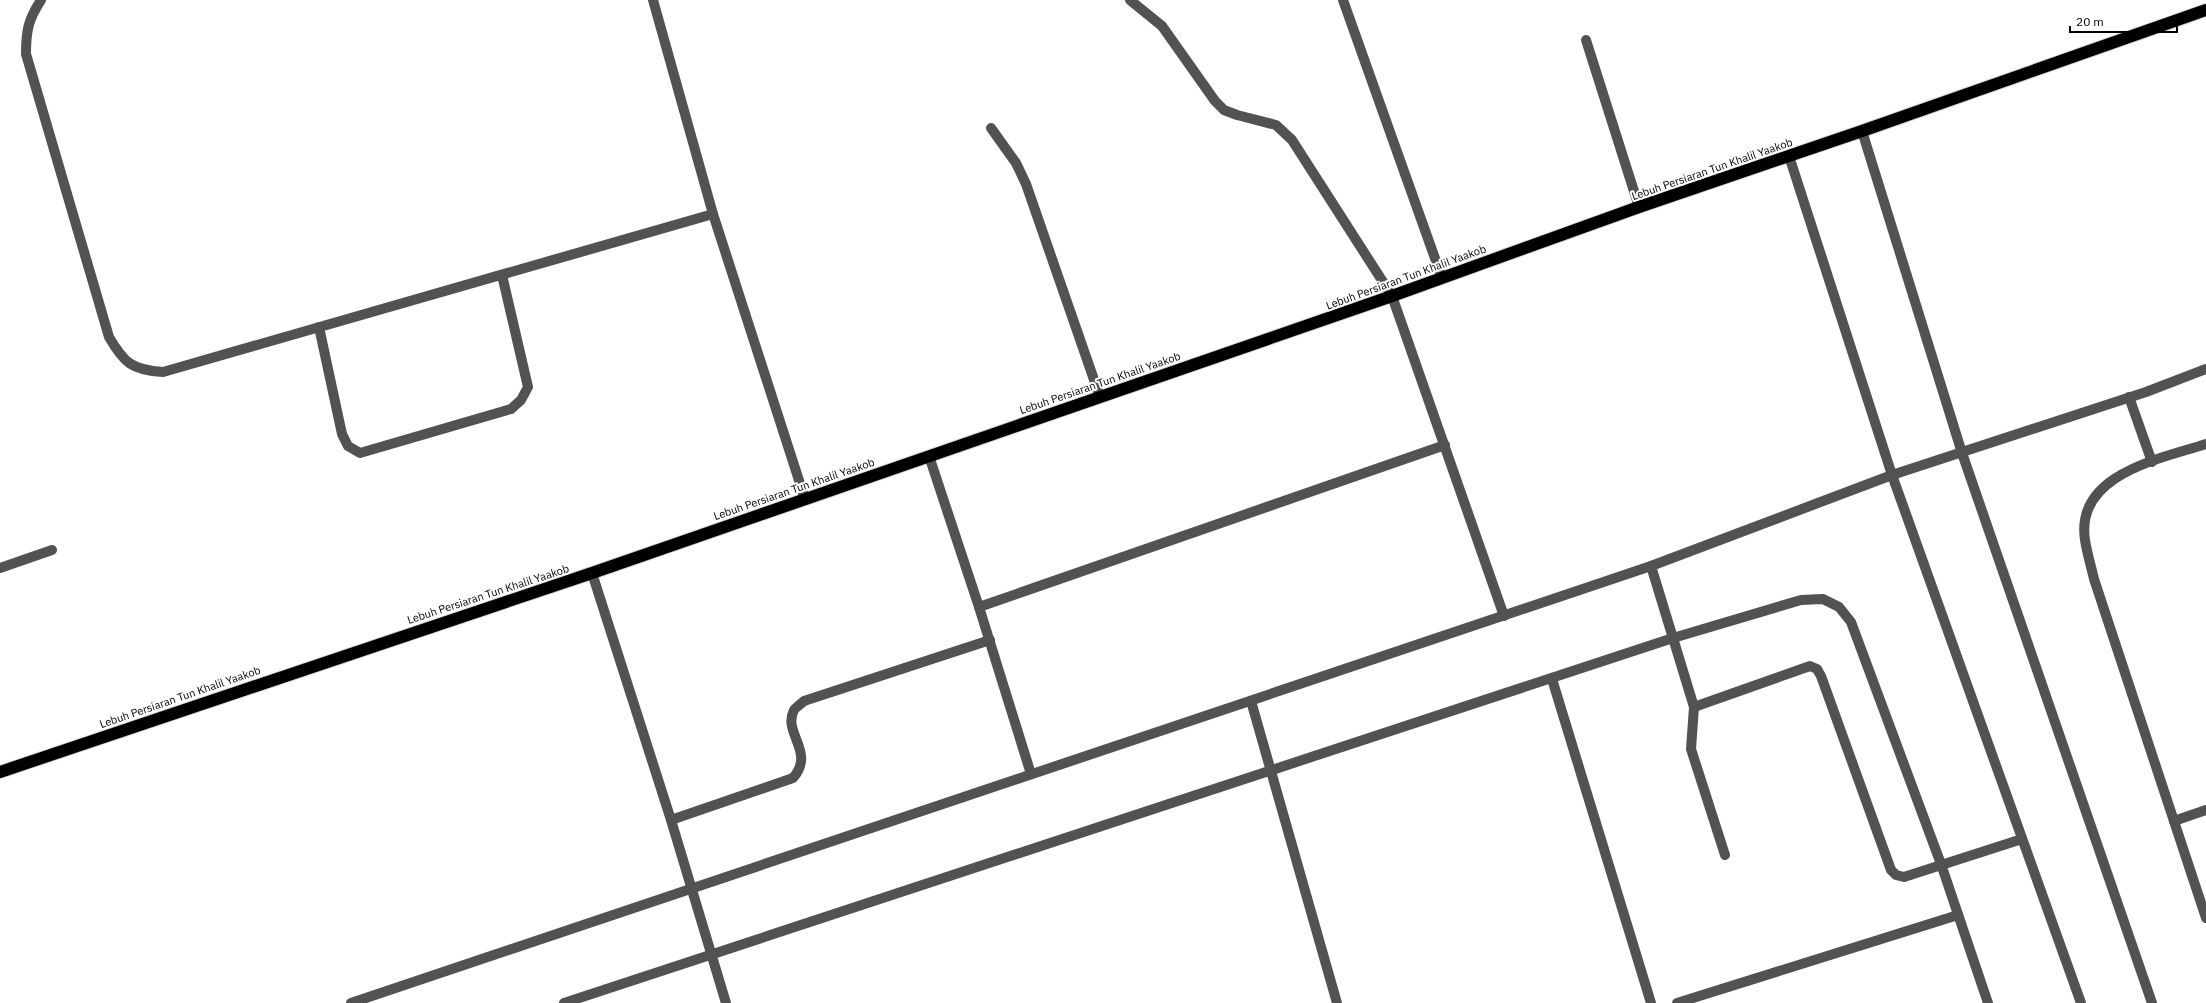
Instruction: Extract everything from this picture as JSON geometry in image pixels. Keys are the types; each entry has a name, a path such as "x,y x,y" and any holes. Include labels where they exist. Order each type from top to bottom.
{"highway":[{"name":"Lebuh Persiaran Tun Khalil Yaakob","path":"0,772 805,499 1392,296 1639,207 1862,131 2206,10"}],"street":[{"path":"41,0 33,12 26,32 26,54 109,337 120,357 135,367 163,372 713,214"},
{"path":"653,0 713,214 805,499"},
{"path":"1130,0 1162,26 1215,101 1224,110 1237,115 1276,125 1292,140 1392,296 1504,616"},
{"path":"1343,0 1442,278"},
{"path":"1586,40 1639,207"},
{"path":"992,128 1016,163 1026,184 1100,397"},
{"path":"1862,131 1962,453 2152,1003"},
{"path":"1789,156 1892,475 2081,1003"},
{"path":"319,327 342,434 348,446 360,453 511,409 521,400 528,387 502,275"},
{"path":"351,1003 1651,566 1892,475 2129,397 2206,369"},
{"path":"2129,397 2152,462"},
{"path":"2206,444 2130,469 2109,482 2096,495 2087,512 2085,539 2097,586 2206,918"},
{"path":"979,607 1445,445"},
{"path":"929,456 990,640 1031,774"},
{"path":"0,568 52,550"},
{"path":"1651,566 1694,707 1691,749 1725,856"},
{"path":"592,572 671,820 726,1003"},
{"path":"564,1003 711,953 1552,679 1673,638 1801,600 1823,599 1839,607 1851,622 1941,864 1988,1003"},
{"path":"671,820 793,778 800,770 802,760 792,723 794,709 804,701 990,640"},
{"path":"1694,707 1810,666 1817,669 1821,676 1890,870 1896,875 1904,877 2022,839"},
{"path":"1552,679 1651,1003"},
{"path":"1251,701 1337,1003"},
{"path":"2174,821 2206,810"},
{"path":"1677,1003 1958,915"}]}
